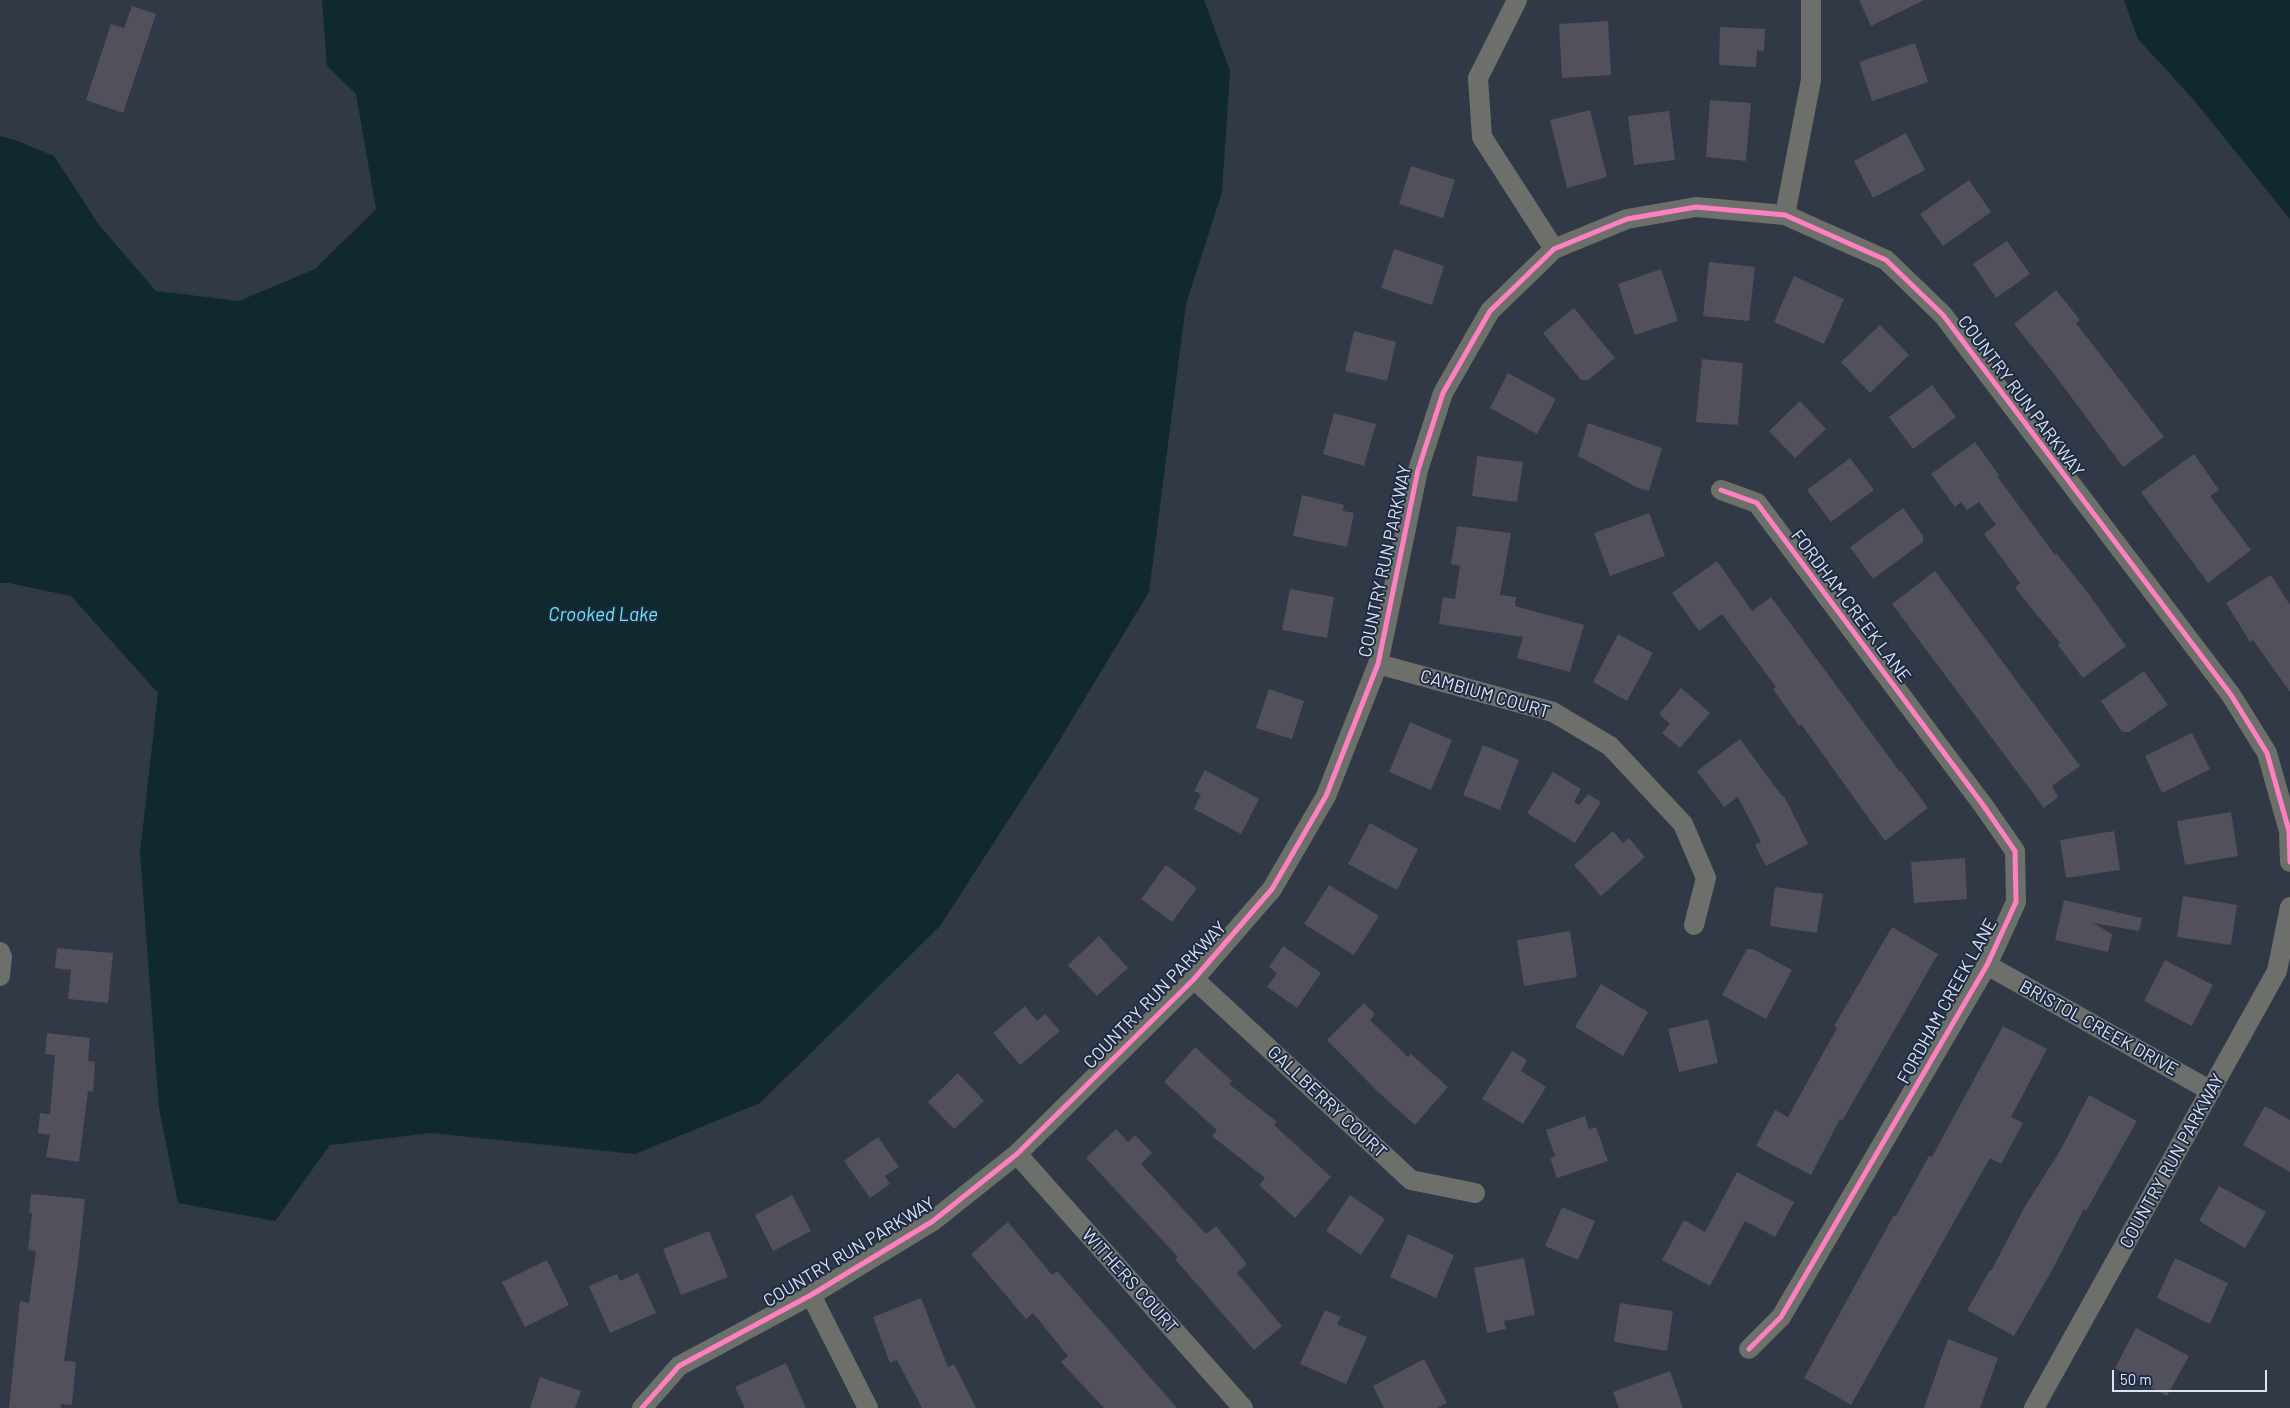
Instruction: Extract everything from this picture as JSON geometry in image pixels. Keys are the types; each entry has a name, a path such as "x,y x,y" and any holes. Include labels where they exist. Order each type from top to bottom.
{"street":[{"path":"1518,0 1478,78 1482,137 1554,249"},
{"path":"1785,215 1811,80 1811,0"},
{"name":"COUNTRY RUN PARKWAY","path":"642,1408 679,1366 811,1295 932,1221 1018,1154 1194,979 1272,889 1322,804 1378,664 1418,470 1443,393 1490,311 1554,249 1627,219 1696,207 1785,215 1886,260 1943,315 2231,695 2268,754 2289,832 2290,862"},
{"name":"FORDHAM CREEK LANE","path":"1721,490 1756,503 2015,850 2016,902 1987,964 1781,1317 1749,1349"},
{"name":"CAMBIUM COURT","path":"1378,664 1553,712 1610,746 1684,824 1706,878 1694,925"},
{"name":"COUNTRY RUN PARKWAY","path":"2034,1408 2277,971 2290,907"},
{"path":"0,952 2,958 0,976"},
{"name":"BRISTOL CREEK DRIVE","path":"1987,964 2211,1091"},
{"name":"GALLBERRY COURT","path":"1194,979 1411,1180 1475,1192"},
{"name":"WITHERS COURT","path":"1018,1154 1243,1408"},
{"path":"811,1295 868,1408"}],"water":[{"name":"Crooked Lake","path":"322,0 1204,0 1230,71 1222,192 1186,304 1149,592 1053,751 940,926 760,1103 635,1154 431,1133 330,1145 275,1221 178,1203 159,1108 140,853 158,693 71,596 9,583 0,583 0,136 54,156 99,225 156,291 239,301 315,269 376,209 356,94 327,66"},
{"path":"2124,0 2290,0 2290,219 2193,99 2138,39"}],"building":[{"path":"1859,0 1924,0 1871,26"},
{"path":"132,6 156,14 123,113 86,100 111,24 124,28"},
{"path":"1608,21 1611,75 1562,78 1559,24"},
{"path":"1720,27 1765,29 1764,51 1757,50 1756,67 1719,65"},
{"path":"1915,43 1928,82 1872,101 1859,62"},
{"path":"1710,100 1751,103 1746,161 1706,157"},
{"path":"1590,110 1607,177 1567,188 1550,120"},
{"path":"1669,111 1675,160 1634,165 1628,116"},
{"path":"1906,133 1925,170 1873,198 1854,161"},
{"path":"1411,166 1455,180 1443,218 1399,204"},
{"path":"1969,180 1991,212 1943,246 1920,214"},
{"path":"2007,241 2030,274 1996,298 1973,264"},
{"path":"1394,249 1444,266 1432,305 1381,288"},
{"path":"1709,262 1755,267 1749,321 1703,316"},
{"path":"1661,269 1678,321 1635,335 1618,284"},
{"path":"1794,276 1844,299 1824,344 1774,322"},
{"path":"2056,290 2080,320 2076,323 2164,437 2123,467 2054,374 2014,324"},
{"path":"1574,308 1615,358 1588,380 1581,380 1543,333"},
{"path":"1880,325 1909,355 1870,393 1841,362"},
{"path":"1354,331 1396,342 1387,381 1345,371"},
{"path":"1702,359 1743,363 1738,425 1696,422"},
{"path":"1508,373 1556,399 1537,434 1490,408"},
{"path":"1932,385 1956,417 1913,449 1889,417"},
{"path":"1800,401 1826,429 1795,458 1769,431"},
{"path":"1334,413 1376,424 1364,466 1323,454"},
{"path":"1588,423 1662,448 1649,491 1638,488 1578,456"},
{"path":"1975,442 1999,475 1997,476 2055,555 2056,553 2085,589 2126,646 2083,678 2058,645 2060,643 2015,588 2020,583 1984,534 1996,525 1979,502 1967,510 1961,502 1955,507 1931,474"},
{"path":"2194,454 2219,490 2210,496 2251,550 2208,583 2141,492"},
{"path":"1477,456 1523,462 1517,502 1472,496"},
{"path":"1850,458 1874,490 1831,522 1807,490"},
{"path":"1302,495 1344,505 1343,511 1354,513 1347,547 1293,536"},
{"path":"1903,508 1923,536 1923,542 1873,579 1850,547"},
{"path":"1649,513 1665,556 1610,576 1594,533"},
{"path":"1457,526 1511,533 1500,595 1516,597 1515,606 1584,625 1570,672 1517,658 1523,637 1439,624 1443,597 1455,599 1460,566 1451,564"},
{"path":"1717,561 1752,611 1771,597 1928,808 1885,841 1801,724 1799,726 1773,689 1776,687 1722,614 1699,631 1672,593"},
{"path":"1935,571 2080,766 2052,786 2058,797 2044,808 1892,604"},
{"path":"2271,575 2290,605 2290,692 2253,640 2250,642 2226,603"},
{"path":"1290,589 1334,597 1327,638 1282,630"},
{"path":"1618,634 1653,653 1627,701 1593,682"},
{"path":"2144,671 2168,705 2129,732 2122,732 2101,701"},
{"path":"1681,688 1710,713 1680,748 1662,733 1670,724 1659,714"},
{"path":"1269,689 1304,701 1292,739 1256,728"},
{"path":"1410,722 1452,740 1431,790 1389,772"},
{"path":"2192,733 2210,769 2162,793 2145,756"},
{"path":"1740,739 1782,796 1784,796 1808,844 1766,866 1755,845 1761,842 1738,797 1724,807 1697,771"},
{"path":"1483,745 1519,760 1500,810 1463,795"},
{"path":"1205,770 1259,799 1241,834 1194,809 1201,794 1194,791"},
{"path":"1553,772 1581,789 1574,802 1579,805 1588,794 1601,802 1575,843 1527,813"},
{"path":"2231,812 2238,856 2185,865 2177,821"},
{"path":"1370,823 1418,849 1397,890 1348,864"},
{"path":"1613,831 1623,843 1629,838 1645,857 1601,896 1574,865"},
{"path":"2114,831 2120,870 2066,878 2060,840"},
{"path":"1965,858 1967,899 1914,903 1911,862"},
{"path":"1166,865 1197,888 1172,922 1141,899"},
{"path":"1329,885 1379,916 1354,955 1304,924"},
{"path":"1775,887 1823,894 1817,933 1770,926"},
{"path":"2183,896 2237,905 2231,945 2177,937"},
{"path":"2064,900 2142,918 2139,931 2093,923 2112,934 2108,952 2055,940"},
{"path":"1892,927 1938,954 1842,1121 1840,1119 1811,1175 1756,1146 1775,1110 1788,1117 1837,1028 1834,1026"},
{"path":"1570,931 1577,977 1524,986 1517,940"},
{"path":"1099,936 1128,968 1097,996 1068,965"},
{"path":"1283,946 1321,973 1297,1008 1267,987 1277,973 1269,967"},
{"path":"57,948 113,953 108,1003 68,999 71,970 55,968"},
{"path":"1747,949 1753,949 1792,970 1766,1019 1722,995"},
{"path":"2165,960 2213,985 2192,1026 2144,1001"},
{"path":"1601,984 1648,1012 1623,1056 1575,1027"},
{"path":"1364,1003 1375,1014 1370,1020 1408,1057 1411,1054 1448,1087 1415,1125 1378,1092 1327,1040"},
{"path":"1025,1006 1037,1021 1045,1014 1060,1031 1020,1065 993,1033"},
{"path":"1708,1019 1718,1063 1679,1072 1668,1029"},
{"path":"2003,1026 2047,1049 2011,1117 2023,1123 2001,1164 1990,1158 1851,1405 1804,1378 1894,1215 1896,1216 1929,1156 1932,1157"},
{"path":"47,1033 90,1038 88,1061 95,1062 93,1092 88,1091 79,1162 46,1157 50,1135 38,1133 40,1113 50,1114 55,1055 45,1054"},
{"path":"1195,1047 1232,1081 1229,1084 1277,1122 1274,1125 1331,1177 1295,1218 1259,1185 1265,1178 1212,1136 1217,1130 1164,1082"},
{"path":"1512,1051 1527,1060 1521,1071 1546,1087 1523,1124 1482,1099"},
{"path":"958,1073 984,1101 954,1129 928,1102"},
{"path":"2089,1095 2137,1121 2086,1211 2084,1209 2050,1274 2014,1336 1967,1310 1991,1271 2024,1208 2061,1149"},
{"path":"2265,1106 2290,1120 2290,1172 2243,1145"},
{"path":"1585,1116 1589,1129 1596,1127 1608,1161 1557,1178 1550,1158 1555,1156 1546,1130"},
{"path":"1116,1129 1128,1142 1135,1135 1152,1153 1141,1164 1206,1234 1216,1226 1247,1264 1237,1273 1282,1326 1254,1350 1175,1259 1178,1257 1086,1158"},
{"path":"878,1137 899,1167 885,1176 890,1184 870,1198 844,1161"},
{"path":"1737,1172 1794,1202 1775,1237 1745,1221 1710,1286 1662,1260 1684,1220 1705,1232"},
{"path":"2219,1186 2266,1212 2245,1248 2199,1221"},
{"path":"31,1194 85,1199 64,1361 76,1362 72,1405 61,1404 61,1408 9,1408 20,1301 29,1303 36,1251 28,1250 32,1213 29,1213"},
{"path":"792,1195 811,1231 773,1251 755,1215"},
{"path":"1350,1195 1385,1219 1361,1255 1326,1231"},
{"path":"1562,1207 1595,1221 1578,1260 1545,1246"},
{"path":"1008,1222 1052,1275 1057,1271 1177,1408 1104,1408 1061,1362 1068,1356 1033,1313 1026,1319 971,1254"},
{"path":"709,1231 728,1277 681,1295 663,1249"},
{"path":"1408,1234 1454,1255 1436,1298 1390,1277"},
{"path":"1524,1258 1535,1315 1504,1321 1506,1329 1487,1333 1474,1268"},
{"path":"2175,1258 2228,1283 2210,1324 2157,1298"},
{"path":"547,1260 569,1305 525,1327 502,1282"},
{"path":"638,1273 656,1313 610,1333 589,1286 617,1274 620,1281"},
{"path":"921,1298 948,1367 954,1364 976,1408 922,1408 897,1360 890,1363 873,1317"},
{"path":"1620,1303 1673,1311 1667,1351 1614,1342"},
{"path":"1325,1310 1341,1317 1337,1324 1367,1337 1346,1384 1300,1364"},
{"path":"2136,1328 2189,1356 2167,1396 2115,1368"},
{"path":"1948,1339 1998,1358 1980,1408 1924,1408"},
{"path":"1424,1359 1447,1403 1437,1408 1384,1408 1373,1386"},
{"path":"786,1363 806,1408 745,1408 735,1387"},
{"path":"1670,1371 1683,1408 1619,1408 1613,1392"},
{"path":"540,1377 581,1391 575,1408 530,1408"}],"cycle path":[{"path":"642,1408 679,1366 811,1295 933,1221 1017,1154 1194,979 1272,889 1326,796 1378,664 1418,470 1443,393 1490,311 1554,249 1627,219 1696,207 1785,215 1886,260 1943,315 2231,695 2267,753 2289,831 2290,862"},
{"path":"1721,490 1757,503 1983,805 2015,851 2016,902 1987,965 1781,1317 1749,1349"}]}
